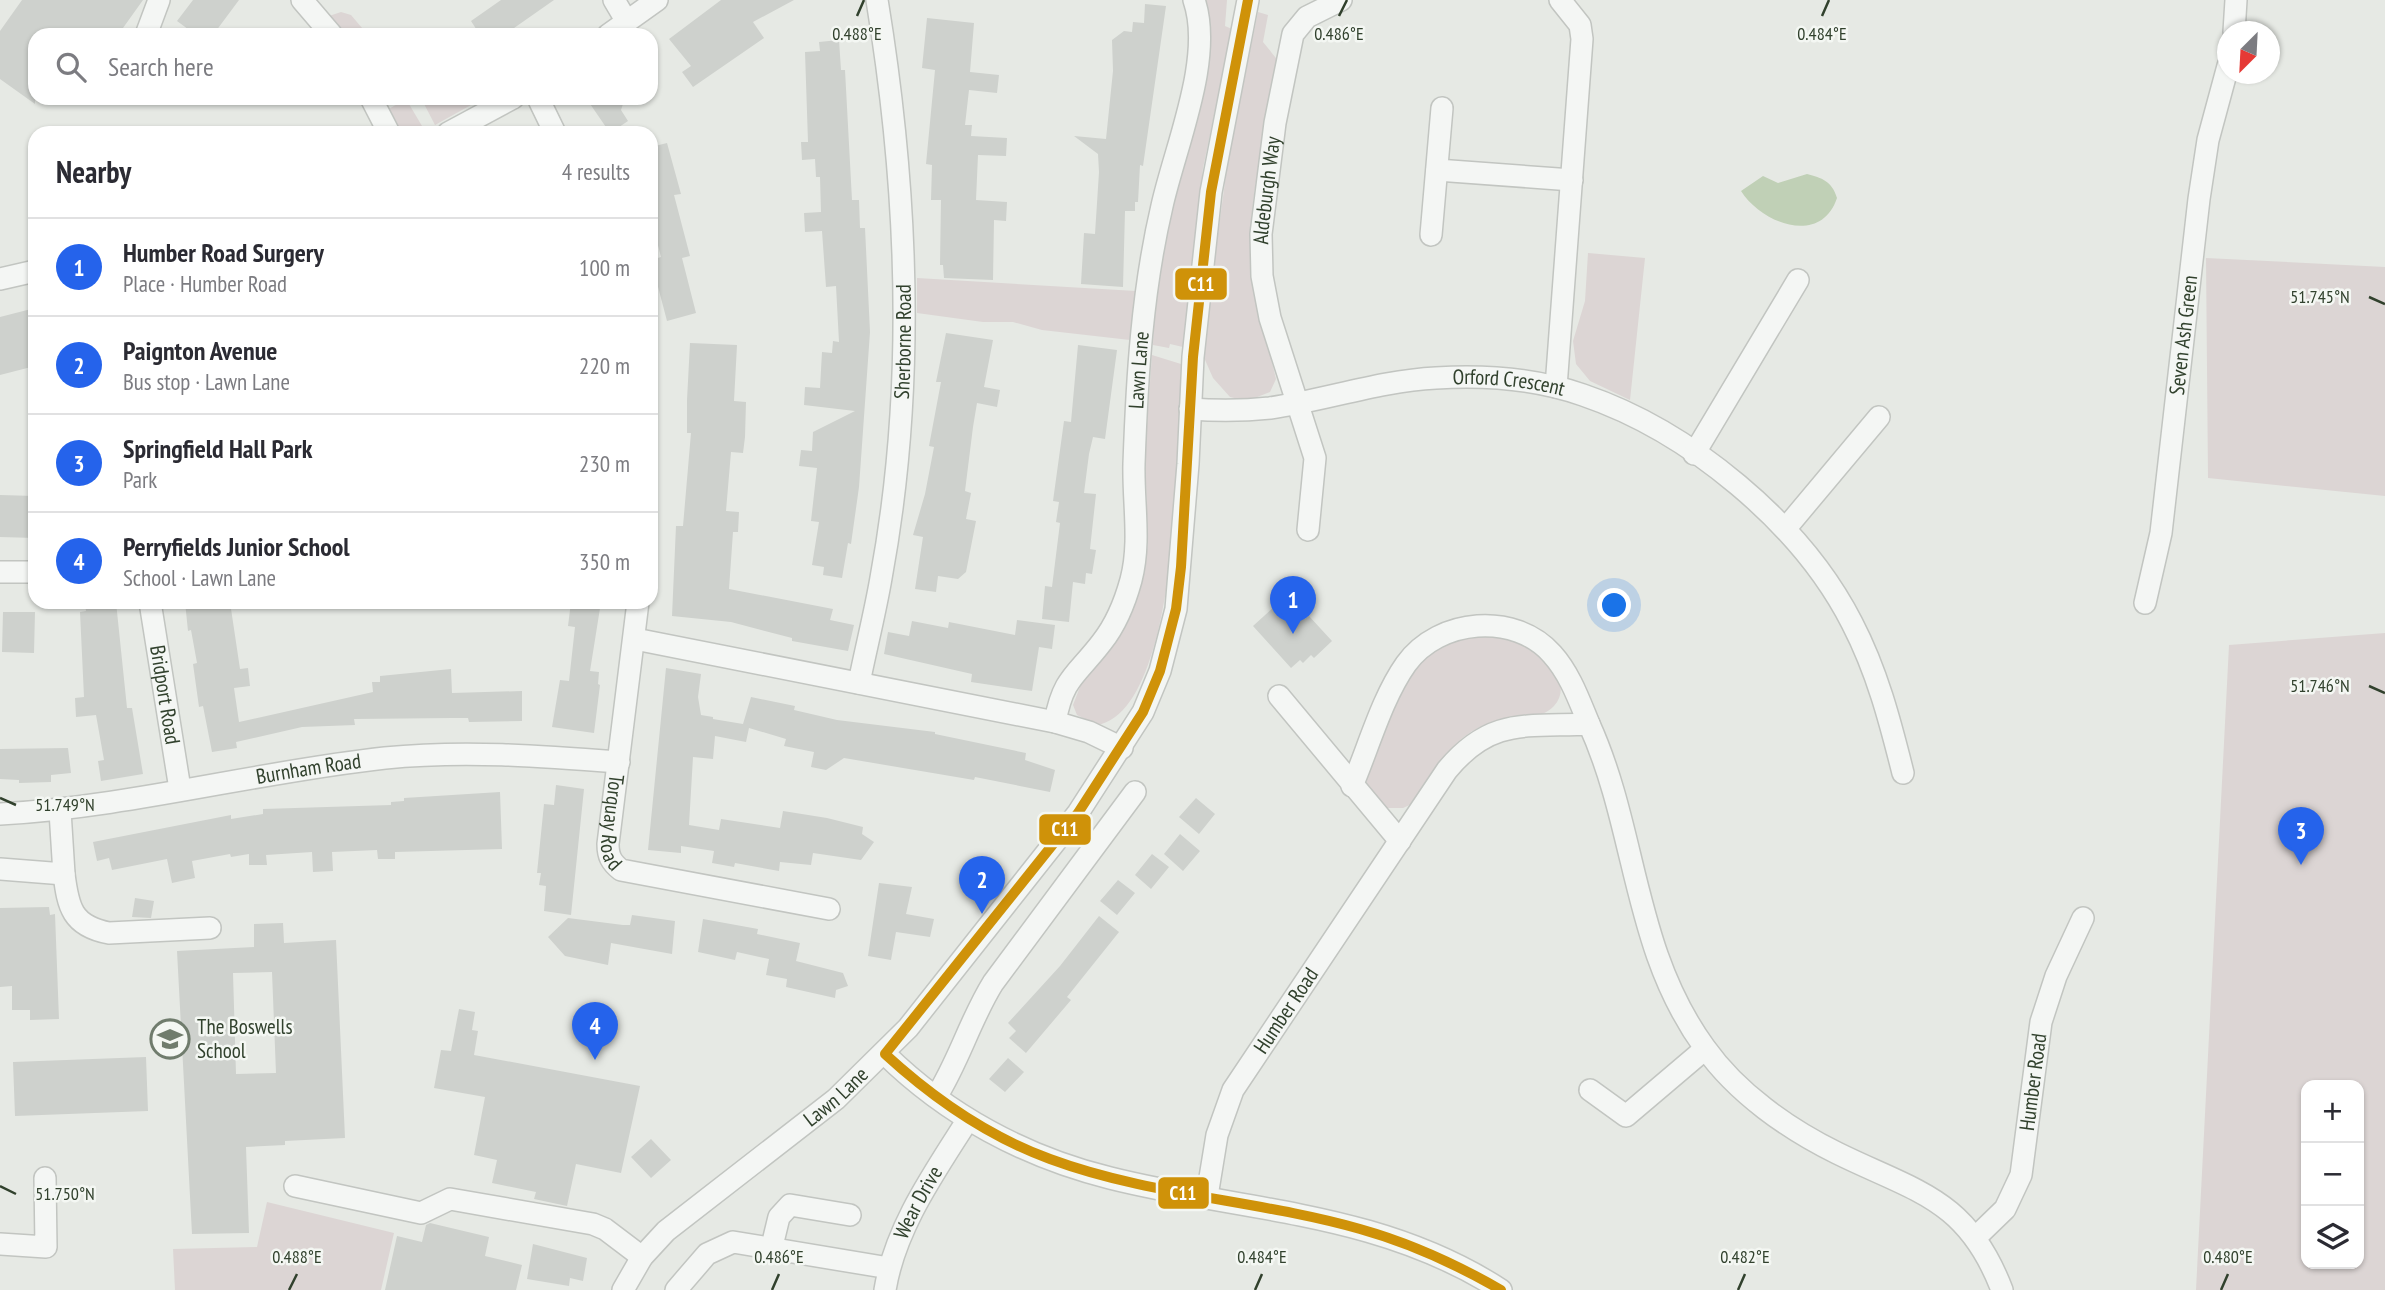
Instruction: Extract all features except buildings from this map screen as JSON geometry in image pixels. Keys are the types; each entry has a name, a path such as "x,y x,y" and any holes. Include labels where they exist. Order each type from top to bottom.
{"street":[{"path":"149,28 159,0"},
{"path":"302,0 326,28"},
{"path":"614,0 627,22"},
{"path":"618,28 657,0"},
{"name":"Sherborne Road","path":"859,682 881,578 890,515 902,369 901,205 887,61 877,0"},
{"name":"Lawn Lane","path":"1055,722 1061,693 1068,678 1102,642 1116,621 1126,597 1136,559 1134,468 1145,303 1161,209 1195,84 1200,33 1194,0"},
{"name":"Lawn Lane","path":"623,1290 642,1257 666,1231 701,1201 836,1099 885,1054 1053,846 1122,748 1143,712 1160,671 1176,609 1196,320 1211,192 1248,0"},
{"name":"Aldeburgh Way","path":"1308,530 1315,458 1299,401 1270,318 1262,276 1263,202 1286,54 1293,34 1307,17 1341,0"},
{"path":"1556,387 1582,40 1580,25 1560,0"},
{"path":"2234,21 2235,0"},
{"name":"Seven Ash Green","path":"2145,603 2161,533 2199,199 2208,140 2223,84"},
{"path":"374,105 385,126"},
{"path":"461,126 500,105"},
{"path":"541,105 552,126"},
{"path":"1431,235 1442,108"},
{"path":"1437,170 1572,180"},
{"path":"0,279 28,273"},
{"path":"1694,454 1798,280"},
{"name":"Orford Crescent","path":"1190,410 1227,411 1299,401 1397,381 1479,377 1556,387 1633,416 1694,454 1786,528 1833,590 1852,621 1882,692 1903,773"},
{"path":"1786,528 1879,417"},
{"path":"0,572 28,572"},
{"name":"Bridport Road","path":"151,609 180,789"},
{"name":"Torquay Road","path":"637,609 608,855 621,870 829,909"},
{"path":"1352,786 1406,664 1434,639 1468,626 1493,626 1515,630 1536,640 1567,672 1589,724 1612,783 1649,935 1675,997 1705,1049 1774,1115 1838,1153 1932,1197 1975,1238 2002,1290"},
{"path":"635,639 1055,722 1089,732 1122,748"},
{"path":"1279,696 1400,841"},
{"name":"Humber Road","path":"1206,1196 1217,1135 1233,1090 1447,770 1478,739 1489,733 1518,727 1589,724"},
{"name":"Burnham Road","path":"0,814 61,811 180,789 384,758 444,754 619,762"},
{"path":"936,1097 950,1076 978,1007 993,983 1135,792"},
{"path":"61,811 67,904 84,925 109,933 210,928"},
{"path":"0,869 64,874"},
{"name":"Humber Road","path":"1975,1238 2005,1209 2021,1175 2041,1022 2056,976 2083,918"},
{"path":"1590,1090 1626,1116 1705,1049"},
{"path":"885,1054 912,1081 967,1121 1067,1165 1110,1178 1328,1219 1370,1230 1435,1255 1498,1289"},
{"name":"Wear Drive","path":"886,1290 889,1268 916,1204 967,1121"},
{"path":"0,1244 46,1247 45,1178"},
{"path":"295,1186 421,1213 450,1199 593,1224 606,1228 642,1257"},
{"path":"772,1246 779,1217 790,1205 850,1215"},
{"path":"676,1290 696,1265 718,1246 733,1242 772,1246 889,1268"}],"shaded area":[{"path":"1205,0 1227,0 1225,26 1232,29 1203,168 1183,347 1170,344 1169,348 1153,345 1159,274 1201,80 1208,21"},
{"path":"341,12 351,15 362,28 338,28 329,16"},
{"path":"1258,12 1268,15 1263,42 1280,63 1261,152 1251,220 1250,260 1255,294 1276,379 1270,392 1247,401 1230,397 1213,378 1202,353 1228,160"},
{"path":"396,105 410,105 422,126 398,126 387,110"},
{"path":"425,105 471,105 435,125"},
{"path":"1807,174 1826,181 1837,198 1829,213 1818,222 1805,226 1791,225 1763,213 1750,203 1741,191 1763,176 1778,183"},
{"path":"1588,253 1645,258 1630,400 1590,381 1576,364 1573,341 1585,301"},
{"path":"2206,258 2385,267 2385,496 2208,478"},
{"path":"917,278 1136,291 1130,340 1042,330 1013,322 983,322 917,313"},
{"path":"1152,355 1181,364 1176,504 1170,565 1160,623 1145,672 1125,708 1097,725 1077,715 1073,705 1083,679 1109,652 1124,629 1141,586 1148,544 1145,451"},
{"path":"2385,633 2385,1290 2196,1290 2229,645"},
{"path":"1476,635 1508,638 1532,649 1557,675 1561,686 1560,696 1554,706 1539,715 1487,724 1467,735 1441,762 1412,804 1403,808 1384,808 1367,786 1367,779 1407,681 1431,652"},
{"path":"267,1202 394,1233 381,1290 175,1290 173,1249 257,1247"}],"transit line":[{"name":"C11","path":"885,1054 1078,813 1143,712 1160,671 1176,609 1181,567 1193,357 1211,192 1248,0"},
{"name":"C11","path":"885,1054 962,1115 983,1128 1050,1159 1165,1190 1283,1211 1360,1229 1432,1255 1501,1290"}],"place":[{"name":"Humber Road Surgery","path":"1293,634"},
{"name":"Springfield Hall Park","path":"2301,865"},
{"name":"Paignton Avenue","path":"982,914"},
{"name":"The Boswells School","path":"170,1039"},
{"name":"Perryfields Junior School","path":"595,1060"}]}
